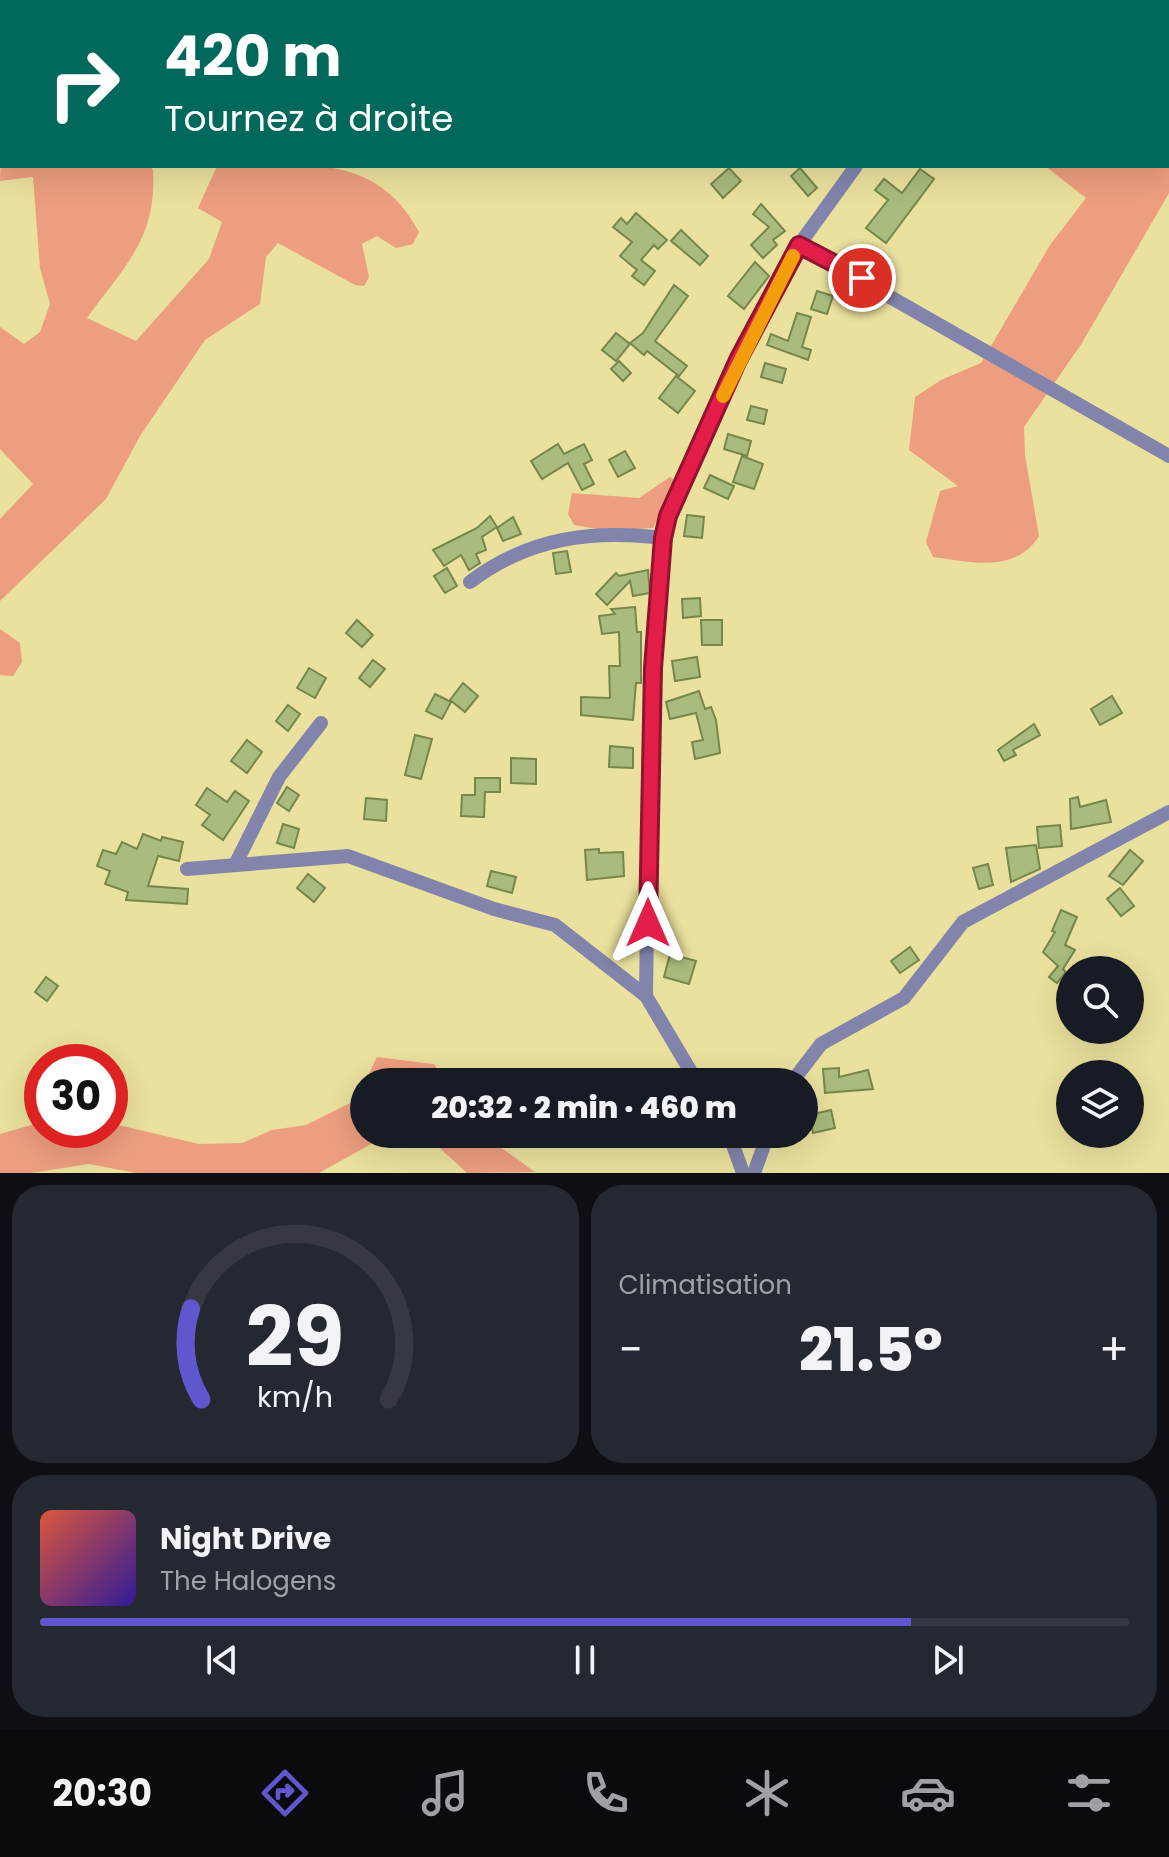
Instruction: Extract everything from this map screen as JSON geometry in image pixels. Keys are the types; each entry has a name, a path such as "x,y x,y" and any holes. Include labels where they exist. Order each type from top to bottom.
{"street":[{"path":"646,996 649,764 663,538 668,516 738,360 799,245 855,168"},
{"path":"799,245 1169,456"},
{"path":"470,582 514,554 578,535 628,533 663,538"},
{"path":"235,865 279,777 321,723"},
{"path":"803,1068 821,1044 904,998 963,922 1169,812"},
{"path":"187,869 328,855 358,859 494,909 555,925 646,996 689,1068"},
{"path":"734,1148 743,1173"},
{"path":"754,1173 763,1148"}],"shaded area":[{"path":"0,168 152,168 153,194 144,233 126,266 87,318 136,341 209,259 222,222 198,208 216,168 332,168 357,175 380,187 401,205 419,232 413,244 396,248 377,236 362,244 369,277 364,286 355,285 278,243 266,257 260,304 205,340 140,436 106,499 0,601 0,519 33,484 0,449 0,327 24,344 40,332 50,304 40,268 33,177 0,181"},
{"path":"1048,168 1169,168 1169,193 1082,343 1024,427 1025,455 1039,536 1029,548 1005,561 977,563 933,557 926,542 940,491 958,486 909,450 915,397 941,380 981,363 1050,245 1086,198"},
{"path":"670,477 676,481 653,528 609,531 574,525 568,514 572,493 639,498"},
{"path":"0,629 20,643 22,662 13,676 0,675"},
{"path":"377,1057 434,1064 437,1068 372,1068"},
{"path":"350,1103 350,1148 364,1148 319,1173 136,1173 89,1164 31,1173 0,1173 0,1134 24,1127 24,1148 128,1148 128,1127 199,1144 242,1143 272,1130 306,1125"},
{"path":"440,1148 502,1148 535,1172 467,1173"}],"building":[{"path":"729,168 741,181 723,198 711,184"},
{"path":"800,168 817,188 808,196 791,176"},
{"path":"920,169 934,179 886,243 866,228 888,200 875,190 884,179 902,193"},
{"path":"761,204 785,231 773,240 777,245 763,258 751,245 769,227 753,214"},
{"path":"636,213 667,240 658,249 654,245 641,260 655,271 644,285 632,276 637,270 620,256 632,242 613,227 621,218 627,224"},
{"path":"681,230 708,256 700,265 671,241"},
{"path":"755,262 769,276 744,309 728,296"},
{"path":"674,285 688,296 655,341 687,366 679,376 647,351 644,355 630,343 643,333"},
{"path":"817,291 833,296 827,314 811,309"},
{"path":"797,313 811,317 802,347 811,350 808,360 767,345 771,334 788,341"},
{"path":"616,333 630,344 616,361 602,350"},
{"path":"619,361 631,373 623,381 611,369"},
{"path":"765,363 786,369 782,383 761,377"},
{"path":"676,376 695,391 678,413 659,398"},
{"path":"751,406 767,410 764,424 747,420"},
{"path":"728,434 751,441 747,456 724,449"},
{"path":"558,444 564,454 584,444 592,460 584,464 594,484 582,490 568,463 542,479 531,461"},
{"path":"625,451 635,468 618,477 609,460"},
{"path":"742,456 763,464 754,489 733,482"},
{"path":"710,475 734,486 728,499 704,488"},
{"path":"687,515 704,517 702,538 684,536"},
{"path":"490,516 497,527 482,537 486,550 476,554 480,563 469,570 461,555 444,566 433,550 477,528"},
{"path":"513,517 521,534 503,541 497,528"},
{"path":"567,551 571,572 556,574 553,553"},
{"path":"447,568 457,586 445,593 434,576"},
{"path":"648,570 650,593 633,596 630,581 607,605 596,594 616,573 619,576"},
{"path":"700,598 701,616 683,618 682,599"},
{"path":"635,607 637,632 641,632 641,683 636,683 633,720 581,715 581,697 610,698 609,666 620,666 619,632 602,634 599,616 615,614 611,609"},
{"path":"357,620 373,635 362,647 346,633"},
{"path":"701,620 722,620 722,645 702,645"},
{"path":"697,657 700,677 675,681 672,661"},
{"path":"373,660 385,669 370,687 359,678"},
{"path":"309,668 326,678 315,698 297,688"},
{"path":"463,683 478,696 465,712 450,700"},
{"path":"699,691 705,709 711,707 716,720 720,753 695,759 692,742 703,740 696,713 670,719 666,702"},
{"path":"435,694 451,702 442,719 426,711"},
{"path":"1112,696 1122,713 1100,725 1091,709"},
{"path":"288,705 300,714 288,731 276,721"},
{"path":"1034,724 1040,735 1013,750 1016,755 1004,761 998,750"},
{"path":"415,735 432,739 421,779 405,775"},
{"path":"247,740 262,752 247,773 231,761"},
{"path":"610,746 633,748 633,768 609,767"},
{"path":"511,758 536,759 536,784 511,783"},
{"path":"475,778 500,778 500,792 485,792 484,817 461,816 462,795 475,795"},
{"path":"287,787 299,795 289,811 277,803"},
{"path":"207,788 227,802 235,791 249,801 223,840 202,825 210,815 196,805"},
{"path":"1078,797 1080,807 1106,800 1111,822 1071,829 1070,799"},
{"path":"366,798 387,800 386,821 364,819"},
{"path":"283,824 299,829 294,848 277,843"},
{"path":"1060,825 1062,846 1039,848 1037,827"},
{"path":"143,834 161,841 162,837 183,842 179,861 158,856 148,886 188,889 187,904 126,900 128,892 105,884 110,871 97,866 103,850 116,854 122,842 137,849"},
{"path":"1036,845 1040,869 1011,882 1006,848"},
{"path":"599,849 599,853 623,852 624,876 587,880 585,850"},
{"path":"1130,850 1143,861 1123,885 1109,876"},
{"path":"988,864 993,885 979,889 973,868"},
{"path":"491,871 516,877 512,893 487,886"},
{"path":"308,874 325,888 314,902 297,888"},
{"path":"1120,888 1134,906 1121,916 1107,899"},
{"path":"1061,910 1077,917 1065,945 1075,950 1071,956 1056,956 1056,964 1043,952 1055,932 1052,931"},
{"path":"910,947 919,960 900,973 891,961"},
{"path":"670,954 696,961 689,984 664,977"},
{"path":"1056,968 1056,982 1049,977"},
{"path":"46,977 58,986 47,1001 35,992"},
{"path":"839,1068 839,1077 868,1070 873,1089 825,1093 823,1069"},
{"path":"831,1110 835,1128 818,1132 818,1113"}],"slow traffic":[{"path":"723,396 738,360 793,256"}],"route":[{"path":"648,923 649,764 664,527 738,360 799,245 862,278"}]}
